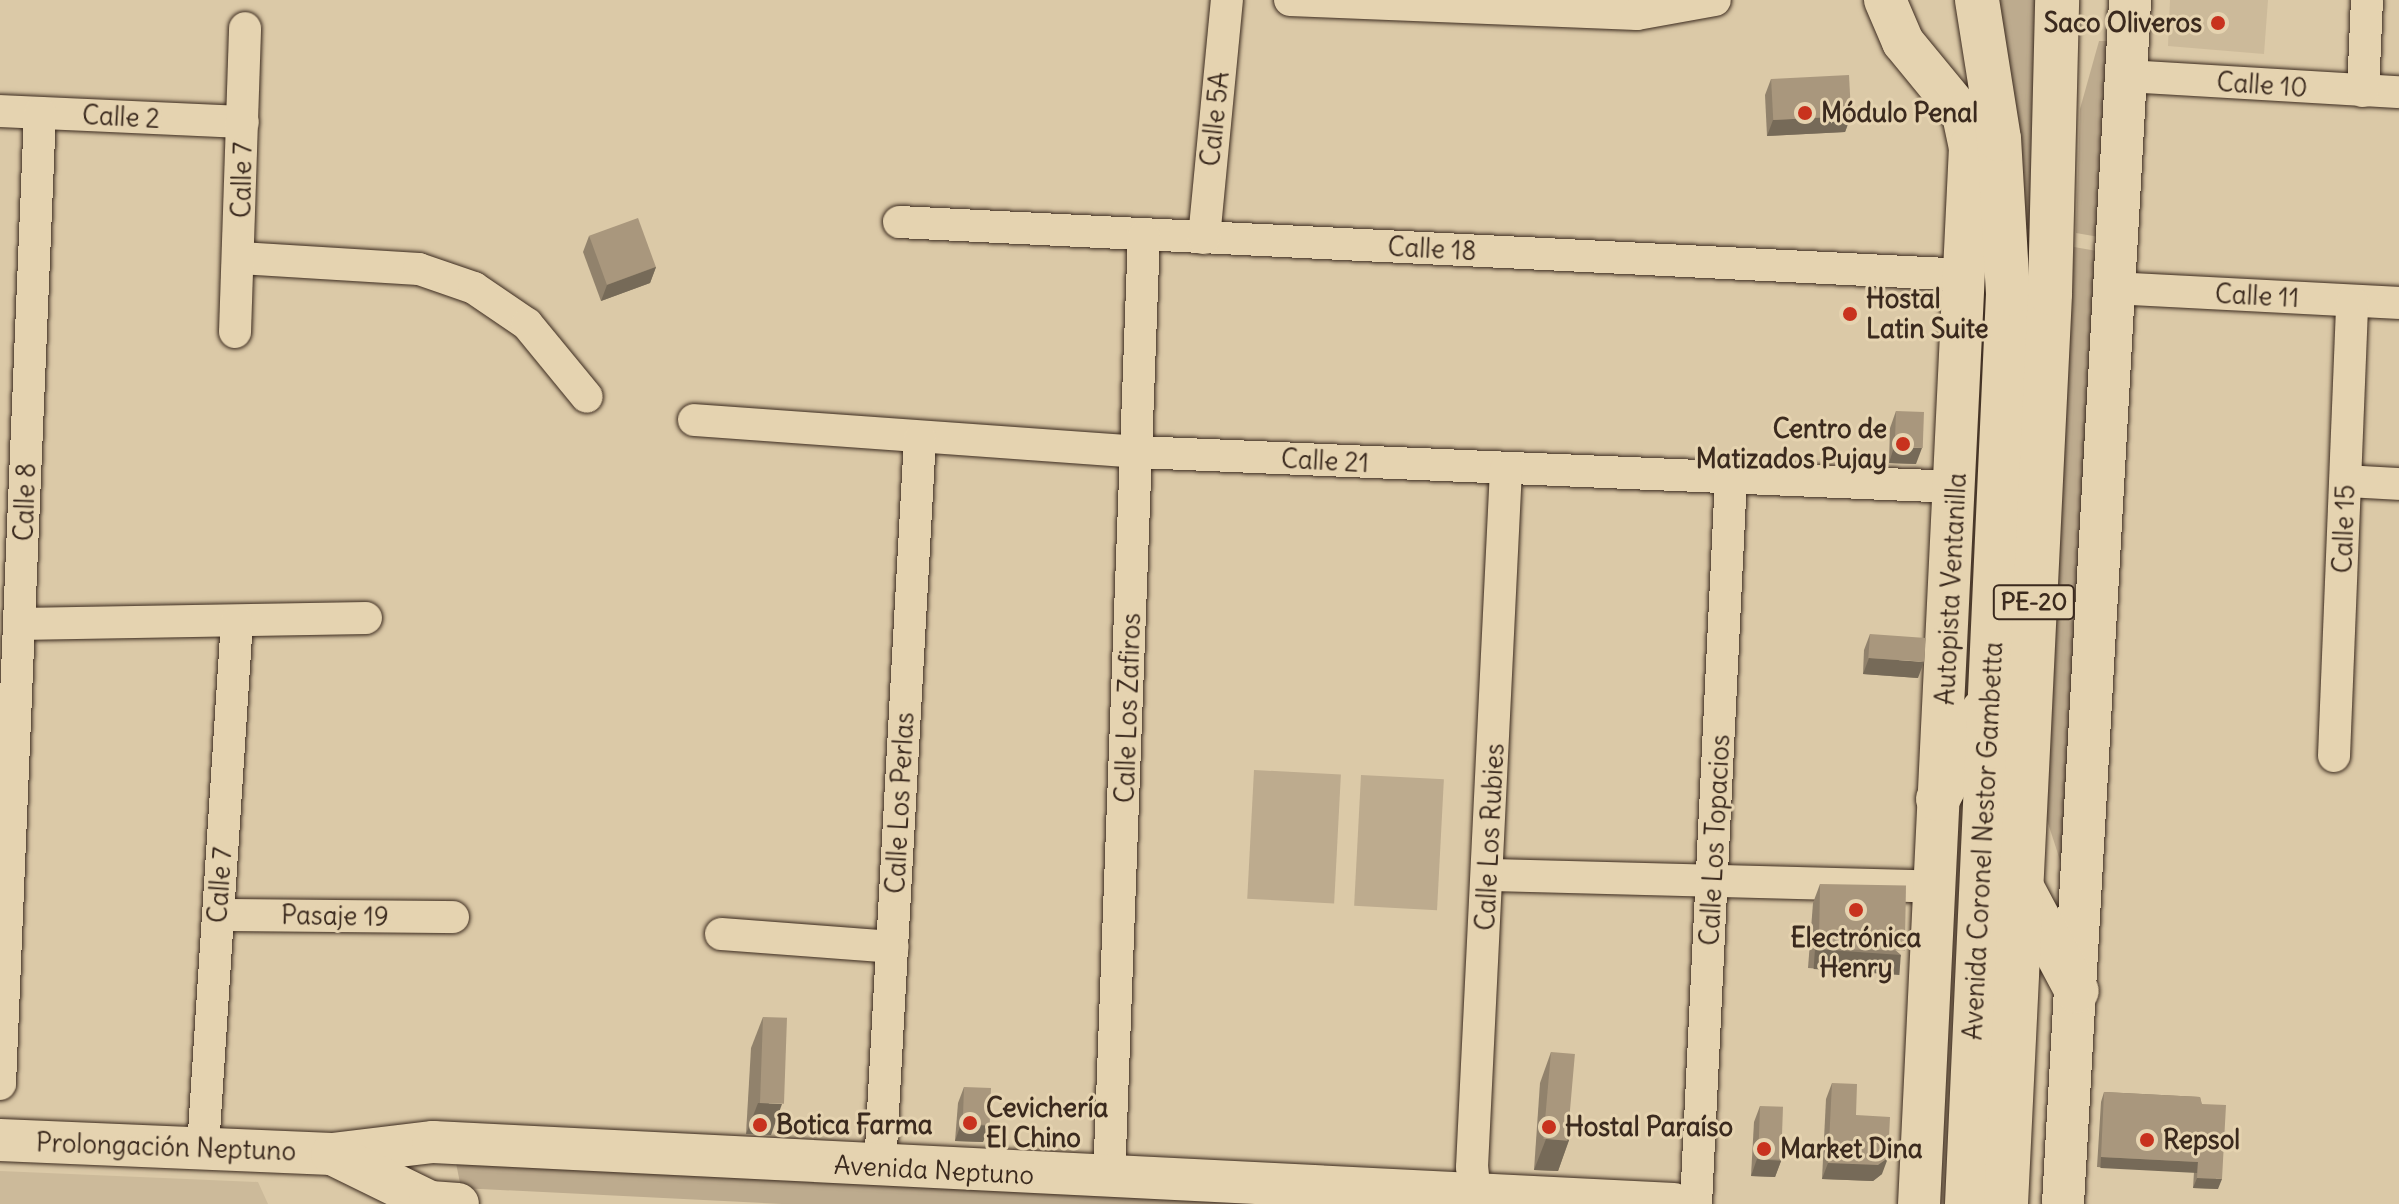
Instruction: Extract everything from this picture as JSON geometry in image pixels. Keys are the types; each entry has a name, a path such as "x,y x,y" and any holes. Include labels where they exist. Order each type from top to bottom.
{"highway":[{"name":"Avenida Coronel Nestor Gambetta","path":"1967,1204 2008,294 1999,139 1977,0"},
{"name":"Avenida Coronel Nestor Gambetta","path":"2006,1204 2019,883 2050,293 2057,0"},
{"path":"1938,799 1990,698"},
{"path":"2019,883 2077,991"}],"street":[{"name":"Calle 5A","path":"1204,238 1227,0"},
{"path":"1290,0 1635,7 1715,0"},
{"name":"Autopista Ventanilla","path":"1885,0 1903,42 1953,99 1968,133 1966,275 1957,487 1938,799 1919,1204"},
{"path":"2063,1204 2130,0"},
{"path":"2363,91 2367,0"},
{"name":"Calle 7","path":"235,332 240,258 245,28"},
{"name":"Calle 10","path":"2126,76 2399,92"},
{"name":"Calle 2","path":"0,111 243,122"},
{"name":"Calle 8","path":"0,1084 4,915 20,624 40,113"},
{"name":"Calle 18","path":"899,222 1966,275"},
{"name":"Calle Los Zafiros","path":"1109,1180 1144,236"},
{"path":"240,258 419,269 474,288 527,324 587,397"},
{"name":"Calle 11","path":"2114,288 2399,303"},
{"name":"Calle 15","path":"2334,756 2352,302"},
{"name":"Calle 21","path":"694,420 920,439 1138,452 1957,487"},
{"name":"Calle Los Perlas","path":"880,1167 920,439"},
{"name":"Calle Los Rubies","path":"1476,1199 1472,1167 1489,875 1506,469"},
{"name":"Calle Los Topacios","path":"1696,1204 1731,477"},
{"path":"2346,481 2399,484"},
{"path":"20,624 366,618"},
{"name":"Calle 7","path":"203,1148 237,621"},
{"path":"1489,875 1934,887"},
{"name":"Pasaje 19","path":"218,915 453,917"},
{"path":"721,934 893,947"},
{"name":"Prolongación Neptuno","path":"0,1140 332,1154"},
{"path":"433,1142 439,1203"},
{"name":"Avenida Neptuno","path":"332,1154 433,1142 1476,1199 1673,1204"},
{"path":"332,1154 439,1203"}],"shaded area":[{"path":"1991,0 2047,0 2038,227 2026,229 2009,88"},
{"name":"Saco Oliveros","path":"2170,0 2268,0 2264,54 2168,46"},
{"path":"2099,41 2109,41 2099,237 2076,233 2080,109"},
{"path":"2074,247 2097,251 2069,888 2047,820"},
{"path":"1254,770 1341,775 1334,903 1247,899"},
{"path":"1361,775 1444,779 1437,910 1354,906"},
{"path":"456,1163 1383,1204 782,1204 461,1188"},
{"path":"0,1171 258,1182 268,1204 0,1204"}],"building":[{"path":"1849,75 1851,116 1773,120 1771,79"},
{"path":"638,218 656,267 607,285 589,236"},
{"path":"1896,411 1924,412 1923,448 1895,447"},
{"path":"1870,634 1926,638 1924,662 1868,658"},
{"path":"1820,884 1906,886 1905,950 1819,949"},
{"path":"763,1017 787,1018 784,1104 760,1103"},
{"path":"1551,1052 1575,1054 1567,1141 1543,1139"},
{"path":"1832,1083 1857,1084 1856,1115 1890,1117 1888,1158 1878,1165 1828,1163"},
{"path":"964,1087 991,1088 990,1125 963,1124"},
{"name":"Repsol","path":"2104,1092 2200,1097 2202,1104 2226,1105 2222,1179 2197,1178 2198,1162 2101,1157"},
{"path":"1760,1106 1783,1107 1781,1160 1758,1159"}],"place":[{"name":"Saco Oliveros","path":"2218,23"},
{"name":"Módulo Penal","path":"1805,113"},
{"name":"Hostal Latin Suite","path":"1850,314"},
{"name":"Centro de Matizados Pujay","path":"1903,444"},
{"name":"Electrónica Henry","path":"1856,910"},
{"name":"Cevichería El Chino","path":"970,1123"},
{"name":"Botica Farma","path":"760,1125"},
{"name":"Hostal Paraíso","path":"1549,1127"},
{"name":"Repsol","path":"2147,1140"},
{"name":"Market Dina","path":"1764,1149"}]}
